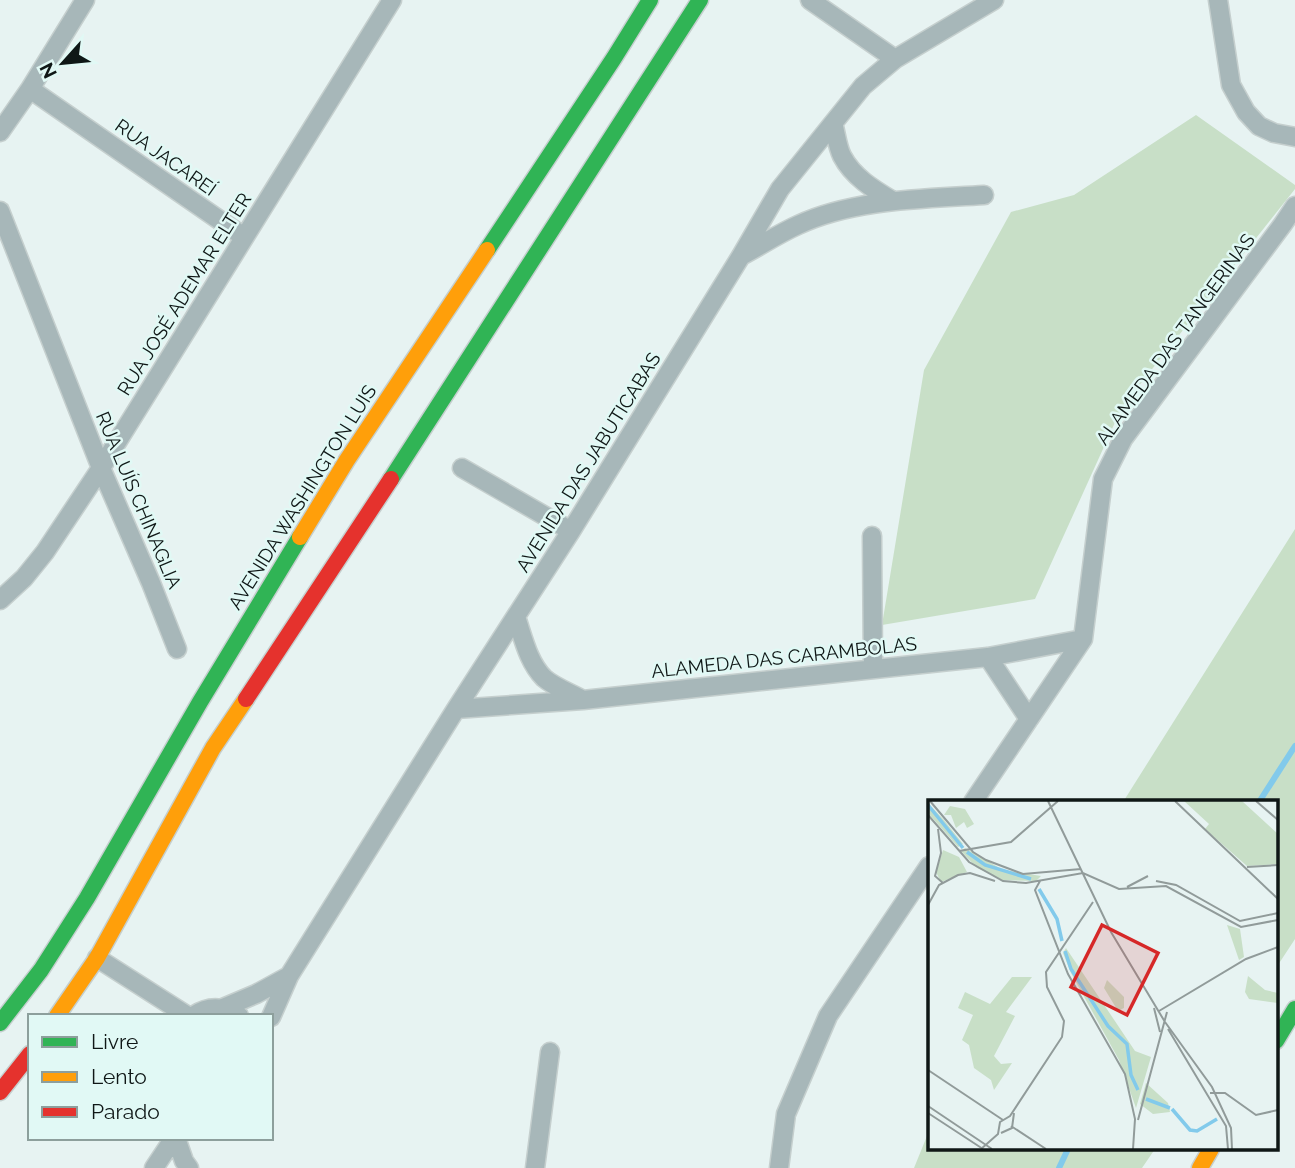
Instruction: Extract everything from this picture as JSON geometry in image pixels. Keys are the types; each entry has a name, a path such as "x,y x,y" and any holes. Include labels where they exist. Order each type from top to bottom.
{"main road":[{"name":"AVENIDA WASHINGTON LUIS","path":"0,1023 41,970 87,898 207,690 347,460 650,0"},
{"path":"58,1014 83,954 213,748 411,450 700,0"},
{"path":"41,970 61,955 83,954"},
{"path":"1278,1038 1295,1009"},
{"path":"0,1092 28,1057"},
{"path":"1199,1168 1210,1150"}],"street":[{"path":"0,132 85,0"},
{"name":"RUA JOSÉ ADEMAR ELTER","path":"0,600 24,579 45,552 101,468 392,0"},
{"path":"810,0 895,59"},
{"name":"AVENIDA DAS JABUTICABAS","path":"272,1014 289,976 571,531 741,256 779,189 863,86 895,59 975,7 994,0"},
{"path":"1218,0 1231,85 1246,112 1259,126 1274,133 1295,137"},
{"name":"RUA JACAREÍ","path":"30,89 244,237"},
{"path":"833,123 842,155 852,168 864,183 893,201"},
{"path":"741,256 799,224 835,212 893,201 984,195"},
{"name":"ALAMEDA DAS TANGERINAS","path":"973,800 1083,639 1103,479 1123,439 1295,206"},
{"name":"RUA LUÍS CHINAGLIA","path":"0,212 101,468 177,649"},
{"path":"462,468 571,531"},
{"path":"872,536 873,669"},
{"path":"516,617 532,660 545,680 583,699"},
{"name":"ALAMEDA DAS CARAMBOLAS","path":"456,709 583,699 988,657 1083,639"},
{"path":"988,657 1029,719"},
{"path":"779,1168 786,1114 828,1016 928,867"},
{"path":"83,954 185,1014"},
{"path":"196,1014 205,1009 231,1012 256,994 289,976"},
{"path":"535,1168 550,1052"},
{"path":"154,1168 174,1140"},
{"path":"176,1140 189,1168"}],"green space":[{"path":"1196,115 1295,185 1295,189 1122,407 1035,599 882,625 924,370 1011,212 1074,195"},
{"path":"1295,529 1295,939 1278,965 1278,800 1124,800"},
{"path":"928,1133 928,1150 1154,1150 1142,1168 914,1168"}],"waterway":[{"path":"1260,800 1295,746"},
{"path":"1059,1168 1068,1150"}],"traffic: fast":[{"path":"487,250 650,0"},
{"path":"391,479 700,0"},
{"path":"0,1023 41,970 87,898 200,702 300,537"},
{"path":"1278,1038 1295,1009"}],"traffic: slow":[{"path":"300,537 347,460 487,250"},
{"path":"58,1014 97,958 213,748 246,699"},
{"path":"1200,1168 1210,1150"}],"traffic: jam":[{"path":"246,699 391,479"},
{"path":"0,1092 28,1057"}]}
